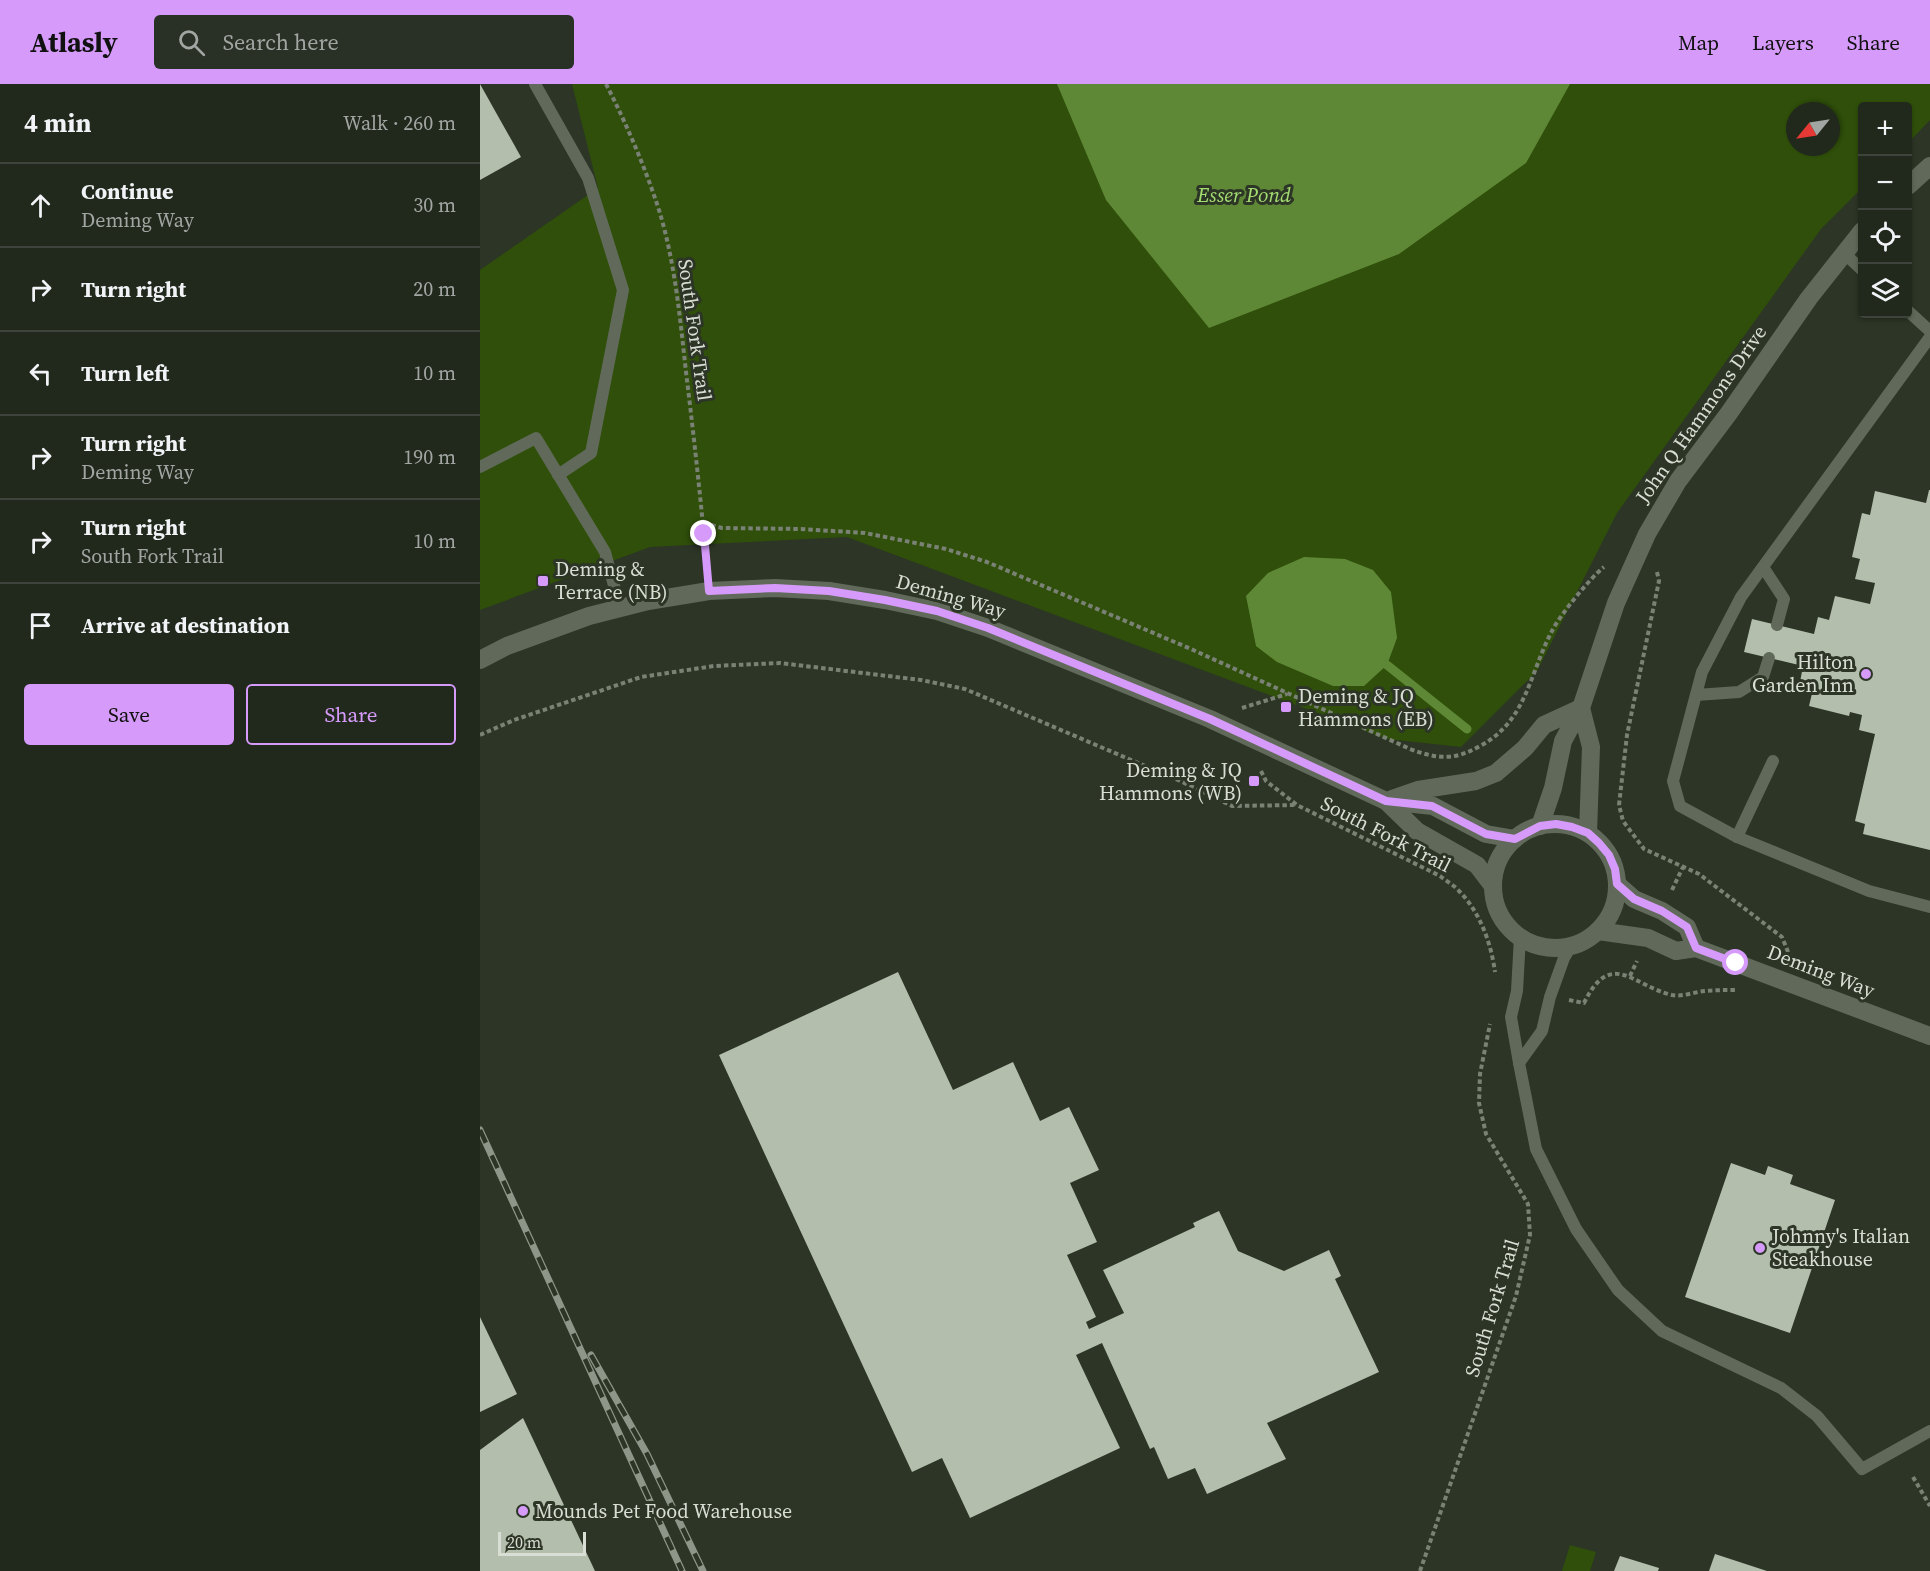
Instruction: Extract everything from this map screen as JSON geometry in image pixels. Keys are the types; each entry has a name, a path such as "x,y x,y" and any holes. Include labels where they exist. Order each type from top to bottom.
{"street":[{"path":"1912,182 1930,165"},
{"name":"John Q Hammons Drive","path":"1540,826 1553,788 1563,741 1581,708 1616,603 1647,534 1678,481 1729,413 1809,298 1858,237"},
{"name":"Deming Way","path":"480,660 507,646 589,616 648,601 709,591 775,588 829,591 885,600 937,611 988,628 1210,719 1386,801 1432,806 1486,834 1515,839"},
{"path":"1386,801 1418,790 1476,781 1496,773 1525,748 1544,725 1581,708 1591,747 1588,833"},
{"name":"Deming Way","path":"1386,801 1417,831 1477,865 1493,886"},
{"path":"1556,824 1588,833 1609,855 1615,869 1617,884 1615,901 1609,917 1598,931 1581,943 1570,946 1553,948 1536,945 1520,937 1500,915 1495,901 1493,886 1496,868 1504,852 1515,839 1540,826 1556,824"},
{"path":"1617,884 1634,899 1662,911 1687,927 1696,948"},
{"name":"Deming Way","path":"1598,931 1648,938 1676,951 1696,948 1930,1036"}],"lane":[{"path":"535,84 588,178 622,290 591,453 558,475"},
{"path":"1844,253 1858,266"},
{"path":"1912,315 1930,332"},
{"path":"1930,337 1741,597 1702,672 1673,782 1680,806 1737,837 1869,891 1930,907"},
{"path":"480,467 537,438 605,552 620,608"},
{"path":"1763,567 1784,599 1777,625"},
{"path":"1696,695 1740,692 1763,677 1769,658"},
{"path":"1737,837 1773,760"},
{"path":"1520,937 1517,991 1511,1017 1536,1149 1576,1229 1618,1290 1662,1331 1781,1388 1817,1416 1862,1469 1930,1431"},
{"path":"1519,1063 1542,1031 1550,997 1570,946"}],"path":[{"name":"South Fork Trail","path":"606,84 643,163 660,212 668,250 680,313 704,523 709,591"},
{"path":"704,523 722,528 865,533 946,549 1027,578 1368,728 1410,749 1430,756 1452,758 1469,753 1491,740 1513,719 1552,630 1594,575 1612,561"},
{"path":"1647,534 1659,581 1627,735 1618,805 1623,821 1644,849 1699,874 1782,937 1802,988"},
{"name":"South Fork Trail","path":"480,735 514,720 640,678 714,666 780,663 921,680 965,689 1178,780 1232,806 1297,805 1440,876 1460,891 1477,916 1486,935 1496,978"},
{"path":"1210,719 1287,694"},
{"path":"1668,898 1683,867"},
{"path":"1630,976 1638,959"},
{"path":"1565,1000 1584,1003 1599,980 1617,973 1630,976 1674,995"},
{"name":"South Fork Trail","path":"1420,1571 1516,1296 1530,1235 1528,1204 1486,1134 1479,1103 1480,1074 1491,1020"},
{"path":"1913,1477 1930,1506"}],"shaded area":[{"path":"572,84 1930,84 1930,120 1912,139 1912,102 1858,102 1858,192 1821,229 1617,513 1537,671 1461,747 1387,739 847,537 650,547 480,610 480,270 598,188"},
{"path":"1570,1545 1596,1552 1590,1571 1562,1571"}],"water":[{"name":"Esser Pond","path":"1057,84 1570,84 1526,163 1399,254 1209,328 1106,200"},
{"path":"1304,557 1345,559 1373,570 1391,592 1397,638 1387,665 1364,686 1333,686 1277,662 1256,646 1246,596 1268,573"}],"building":[{"path":"480,84 521,157 480,180"},
{"name":"Hilton Garden Inn","path":"1929,490 1930,850 1863,834 1865,824 1855,821 1875,734 1859,730 1862,715 1850,712 1849,716 1809,706 1814,685 1800,682 1803,666 1744,652 1752,619 1814,634 1818,617 1829,620 1835,596 1870,604 1875,583 1855,579 1860,559 1852,557 1862,513 1870,515 1875,491 1926,503"},
{"path":"898,972 953,1090 1013,1062 1040,1121 1069,1107 1099,1170 1070,1183 1097,1242 1067,1255 1096,1317 1086,1322 1089,1329 1124,1313 1103,1270 1195,1227 1193,1223 1219,1211 1238,1251 1284,1271 1329,1250 1341,1276 1335,1279 1379,1372 1267,1423 1286,1459 1207,1494 1195,1468 1168,1479 1154,1447 1150,1449 1102,1343 1076,1355 1120,1448 970,1518 942,1458 912,1472 719,1055"},
{"name":"Johnny's Italian Steakhouse","path":"1731,1163 1765,1175 1768,1166 1793,1175 1790,1184 1835,1200 1790,1333 1685,1297"},
{"path":"480,1317 517,1394 480,1412"},
{"name":"Mounds Pet Food Warehouse","path":"523,1418 595,1571 480,1571 480,1450"},
{"path":"1715,1554 1767,1571 1709,1571"},
{"path":"1620,1556 1659,1568 1658,1571 1614,1571"}],"waterway":[{"path":"1387,665 1467,729"}],"railway":[{"path":"480,1130 682,1571"},
{"path":"591,1355 647,1454 703,1571"}],"place":[{"name":"Deming & Terrace (NB)","path":"543,581"},
{"name":"Hilton Garden Inn","path":"1866,674"},
{"name":"Deming & JQ Hammons (EB)","path":"1286,707"},
{"name":"Deming & JQ Hammons (WB)","path":"1254,781"},
{"name":"Johnny's Italian Steakhouse","path":"1760,1248"},
{"name":"Mounds Pet Food Warehouse","path":"523,1511"}],"route":[{"path":"704,534 709,591 775,588 829,591 937,611 988,628 1210,719 1386,801 1432,806 1486,834 1515,839 1531,829 1556,824 1588,833 1609,855 1615,869 1617,884 1634,899 1662,911 1687,927 1696,948 1736,963"}]}
